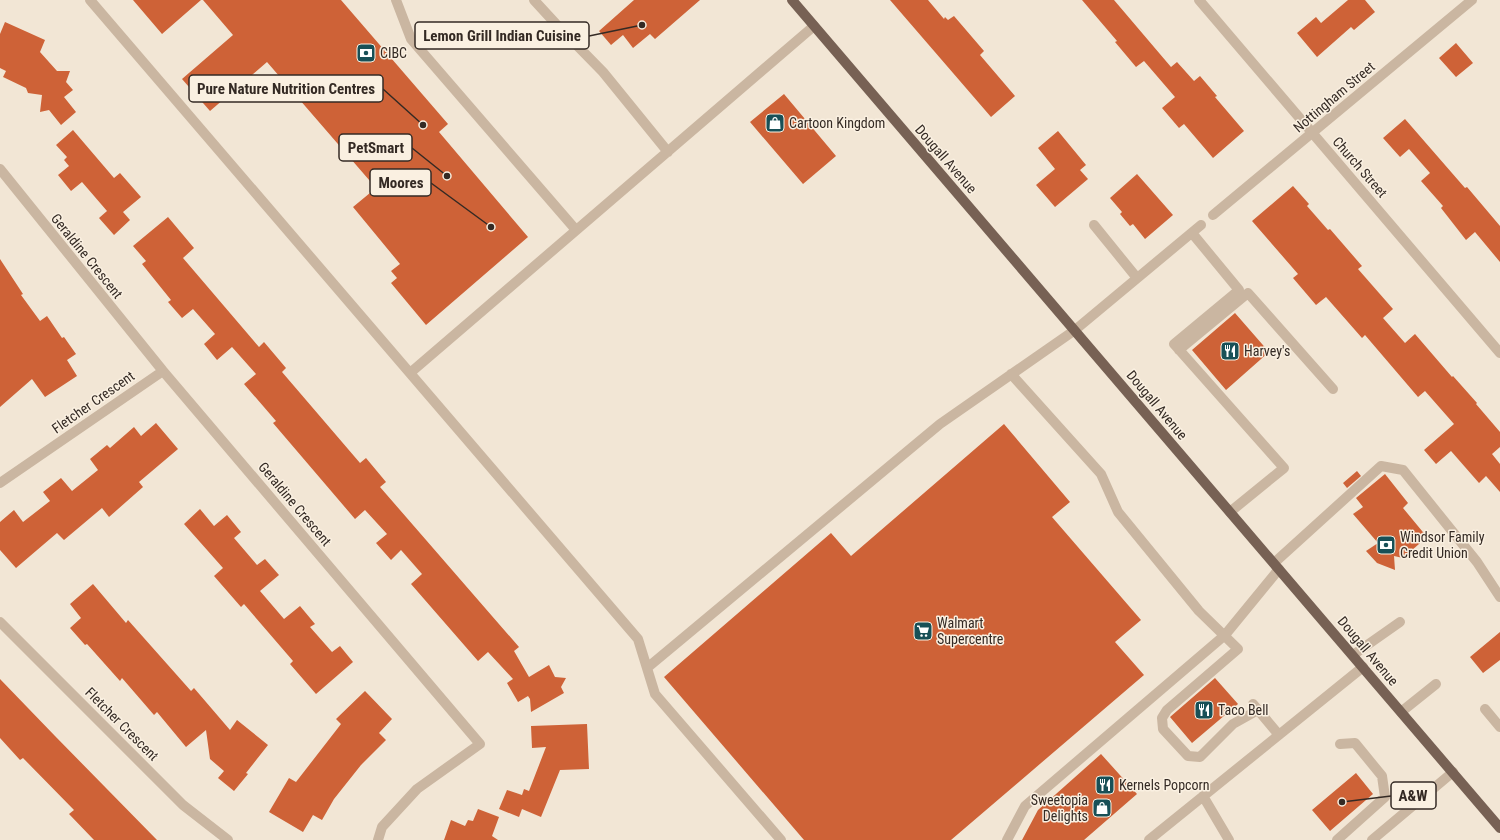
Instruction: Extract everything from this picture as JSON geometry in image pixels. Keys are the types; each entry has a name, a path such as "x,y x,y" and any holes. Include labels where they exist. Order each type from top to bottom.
{"main road":[{"name":"Dougall Avenue","path":"792,0 1499,825"}],"street":[{"path":"90,0 638,639 655,694 781,840"},
{"path":"396,0 411,39 576,230"},
{"path":"534,0 603,72 668,152"},
{"name":"Church Street","path":"1199,0 1500,353"},
{"name":"Nottingham Street","path":"1214,214 1472,0"},
{"path":"410,373 814,26"},
{"name":"Geraldine Crescent","path":"0,169 162,371 480,744 417,789 382,827 378,840"},
{"path":"1094,225 1137,278"},
{"path":"647,668 940,424 1075,330 1201,225"},
{"path":"1192,233 1239,290 1174,344 1284,468 1230,512"},
{"path":"1179,350 1248,293 1333,389"},
{"name":"Fletcher Crescent","path":"0,483 162,371"},
{"path":"1012,374 1101,474 1118,512 1199,611 1238,649 1167,710 1162,718 1163,729 1188,756 1200,757 1233,724 1256,707 1279,735"},
{"path":"1006,840 1024,806 1225,635 1276,566 1381,466 1403,470 1478,562 1500,597"},
{"name":"Fletcher Crescent","path":"0,622 183,805 228,840"},
{"path":"1353,655 1400,622"},
{"path":"1149,840 1363,667"},
{"path":"1401,712 1436,684"},
{"path":"1484,709 1500,727"},
{"path":"1337,840 1385,797 1382,776 1355,743 1340,744"},
{"path":"1372,840 1383,836 1453,772"},
{"path":"1203,796 1229,840"}],"building":[{"path":"133,0 201,0 162,34"},
{"path":"203,0 341,0 448,124 439,132 528,237 426,325 391,283 397,278 391,271 400,264 353,207 376,188 267,62 210,111 182,79 233,35"},
{"path":"634,0 700,0 655,39 650,34 633,48 623,35 611,45 599,31"},
{"path":"890,0 928,0 944,19 945,17 948,20 954,16 984,51 980,55 1015,96 991,117"},
{"path":"1082,0 1114,0 1171,67 1177,62 1194,81 1200,76 1217,96 1215,97 1244,131 1213,158 1184,124 1179,128 1162,108 1175,97 1144,61 1136,67 1115,42 1117,41"},
{"path":"1348,0 1365,0 1375,12 1354,30 1351,27 1317,57 1297,33 1316,17 1321,23"},
{"path":"5,22 45,40 40,52 57,71 70,71 66,82 73,90 64,97 76,112 61,125 49,110 40,112 42,95 28,93 26,88 3,77 6,71 0,68 0,34"},
{"path":"1456,43 1473,63 1456,77 1439,58"},
{"path":"784,94 836,156 803,184 750,122"},
{"path":"1405,119 1465,188 1467,187 1500,226 1500,262 1475,232 1466,240 1441,208 1443,206 1421,181 1430,173 1409,149 1400,157 1383,138"},
{"path":"73,130 114,178 120,173 141,197 123,212 130,220 114,235 99,218 107,211 82,182 71,191 58,175 69,166 64,160 67,157 56,145"},
{"path":"1058,131 1086,165 1080,170 1088,179 1055,207 1036,185 1055,169 1038,148"},
{"path":"1137,174 1173,215 1145,239 1133,224 1130,226 1120,214 1122,212 1110,198"},
{"path":"1293,186 1309,204 1307,206 1328,230 1330,229 1362,266 1358,269 1393,309 1383,318 1405,343 1415,334 1452,377 1453,376 1477,403 1476,404 1500,432 1500,447 1492,454 1500,464 1500,492 1486,476 1479,483 1451,451 1436,464 1424,450 1454,424 1425,391 1418,397 1365,335 1362,338 1326,297 1316,305 1293,278 1298,274 1252,221"},
{"path":"168,217 194,248 183,258 259,347 264,342 286,368 282,372 360,463 366,458 386,482 380,487 519,647 514,651 529,677 549,665 555,677 566,678 561,687 564,693 531,712 530,699 528,696 518,702 507,683 513,679 488,652 478,661 411,584 422,574 401,550 391,560 376,543 387,534 365,510 355,519 273,423 276,421 244,384 256,374 232,347 217,360 204,344 215,334 193,309 182,318 168,302 171,300 142,264 146,261 133,246"},
{"path":"0,259 23,294 21,295 40,321 47,316 62,338 64,337 76,354 67,360 77,376 45,397 32,379 0,407"},
{"name":"Harvey's","path":"1235,313 1269,352 1226,390 1192,350"},
{"path":"156,423 178,449 139,482 143,487 109,517 102,508 64,540 57,533 16,568 0,550 0,522 14,510 23,522 50,501 43,492 61,478 72,491 98,470 90,459 107,445 110,448 134,427 141,436"},
{"name":"Walmart Supercentre","path":"1004,424 1070,502 1052,517 1141,620 1115,642 1144,675 951,840 804,840 664,677 831,533 851,556"},
{"path":"1357,471 1361,476 1347,488 1343,483"},
{"path":"1385,474 1408,503 1403,508 1427,537 1403,558 1394,556 1395,570 1377,563 1366,551 1378,543 1353,514 1363,507 1356,498"},
{"path":"200,509 214,526 227,515 241,532 234,538 257,565 265,559 279,575 260,591 284,619 300,606 315,624 310,627 332,652 340,646 353,662 316,694 290,664 293,661 244,604 241,607 214,576 223,568 184,524"},
{"path":"93,584 126,623 128,620 191,691 194,688 230,730 237,720 268,745 234,791 218,778 224,771 210,759 206,730 186,747 157,712 154,715 122,678 120,681 87,644 85,645 70,628 81,618 70,604"},
{"path":"1500,632 1500,660 1483,673 1470,657"},
{"name":"Taco Bell","path":"1215,678 1238,704 1192,743 1170,717"},
{"path":"0,679 157,840 94,840 69,814 74,810 23,758 20,760 0,738"},
{"path":"365,691 392,719 379,733 386,740 361,765 334,799 322,820 313,815 303,832 269,812 289,778 296,782 341,724 336,719"},
{"path":"587,724 589,769 560,770 541,817 522,809 519,817 499,809 507,790 522,795 524,789 529,791 546,747 532,748 531,726"},
{"path":"1101,754 1137,794 1084,840 1022,840 1038,810"},
{"path":"1356,773 1373,794 1330,831 1312,810"},
{"path":"478,809 499,817 492,836 498,840 444,840 451,820 465,826 468,820 473,821"}],"place":[{"name":"Lemon Grill Indian Cuisine","path":"642,25"},
{"name":"CIBC","path":"366,53"},
{"name":"Cartoon Kingdom","path":"775,123"},
{"name":"Pure Nature Nutrition Centres","path":"423,125"},
{"name":"PetSmart","path":"447,176"},
{"name":"Moores","path":"491,227"},
{"name":"Harvey's","path":"1230,351"},
{"name":"Windsor Family Credit Union","path":"1386,545"},
{"name":"Walmart Supercentre","path":"923,631"},
{"name":"Taco Bell","path":"1204,710"},
{"name":"Kernels Popcorn","path":"1105,785"},
{"name":"A&W","path":"1342,802"},
{"name":"Sweetopia Delights","path":"1102,808"}]}
